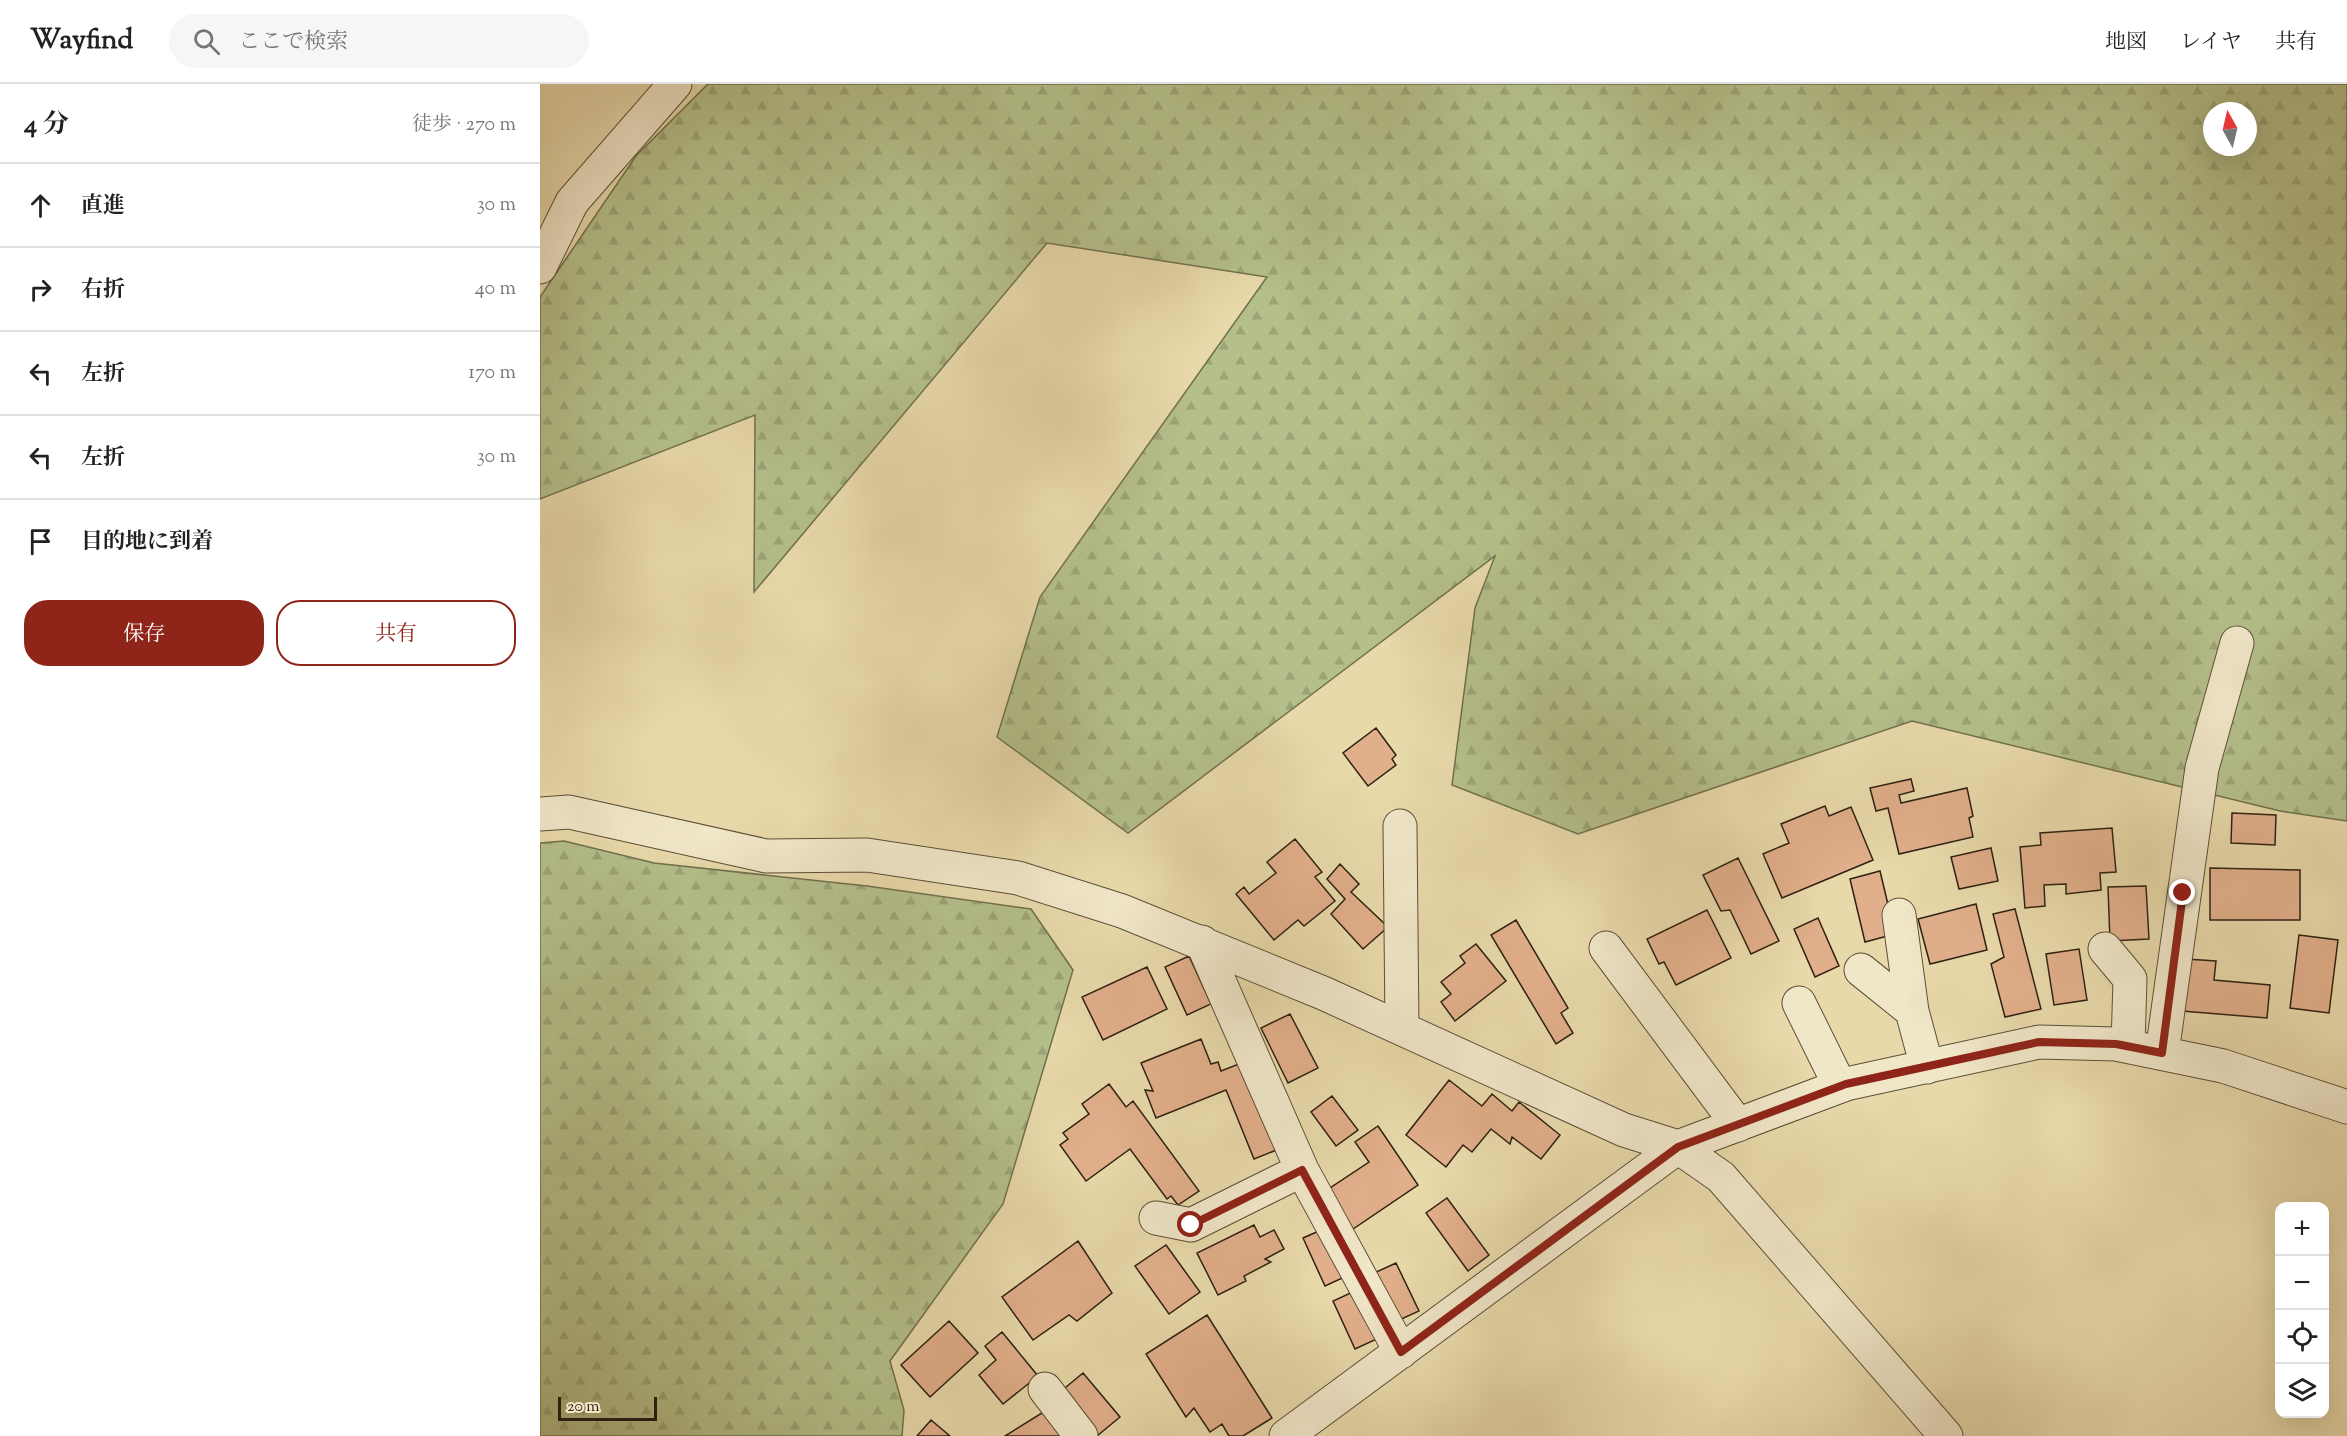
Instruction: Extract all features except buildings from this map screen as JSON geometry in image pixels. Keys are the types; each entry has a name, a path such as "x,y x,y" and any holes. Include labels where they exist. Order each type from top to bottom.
{"street":[{"path":"540,267 572,202 675,84"},
{"path":"2162,1053 2202,768 2237,643"},
{"path":"540,814 569,812 766,856 867,855 1018,878 1122,911 1202,942 1402,1029 1624,1130 1678,1147 1721,1177 1946,1436"},
{"path":"1400,826 1402,1029"},
{"path":"1899,915 1912,1011 1927,1067"},
{"path":"1202,942 1302,1170 1401,1352"},
{"path":"1606,948 1738,1125"},
{"path":"2104,949 2130,979 2128,1046"},
{"path":"1861,970 1912,1011"},
{"path":"1799,1003 1840,1086"},
{"path":"1286,1436 1678,1147 1840,1086 2039,1042 2128,1046 2162,1053 2223,1066 2347,1107"},
{"path":"1156,1218 1191,1225 1302,1170"},
{"path":"1045,1389 1081,1436"}],"green space":[{"path":"708,84 2347,84 2347,821 2280,811 1912,721 1578,834 1452,785 1475,608 1495,556 1128,833 997,737 1040,597 1267,277 1047,243 754,592 755,415 540,499 540,297 636,156"},
{"path":"564,841 654,863 867,886 1031,909 1073,970 1003,1204 890,1361 904,1410 902,1436 540,1436 540,843"}],"route":[{"path":"1191,1225 1302,1170 1401,1352 1678,1147 1846,1084 2039,1042 2116,1044 2162,1053 2183,893"}]}
